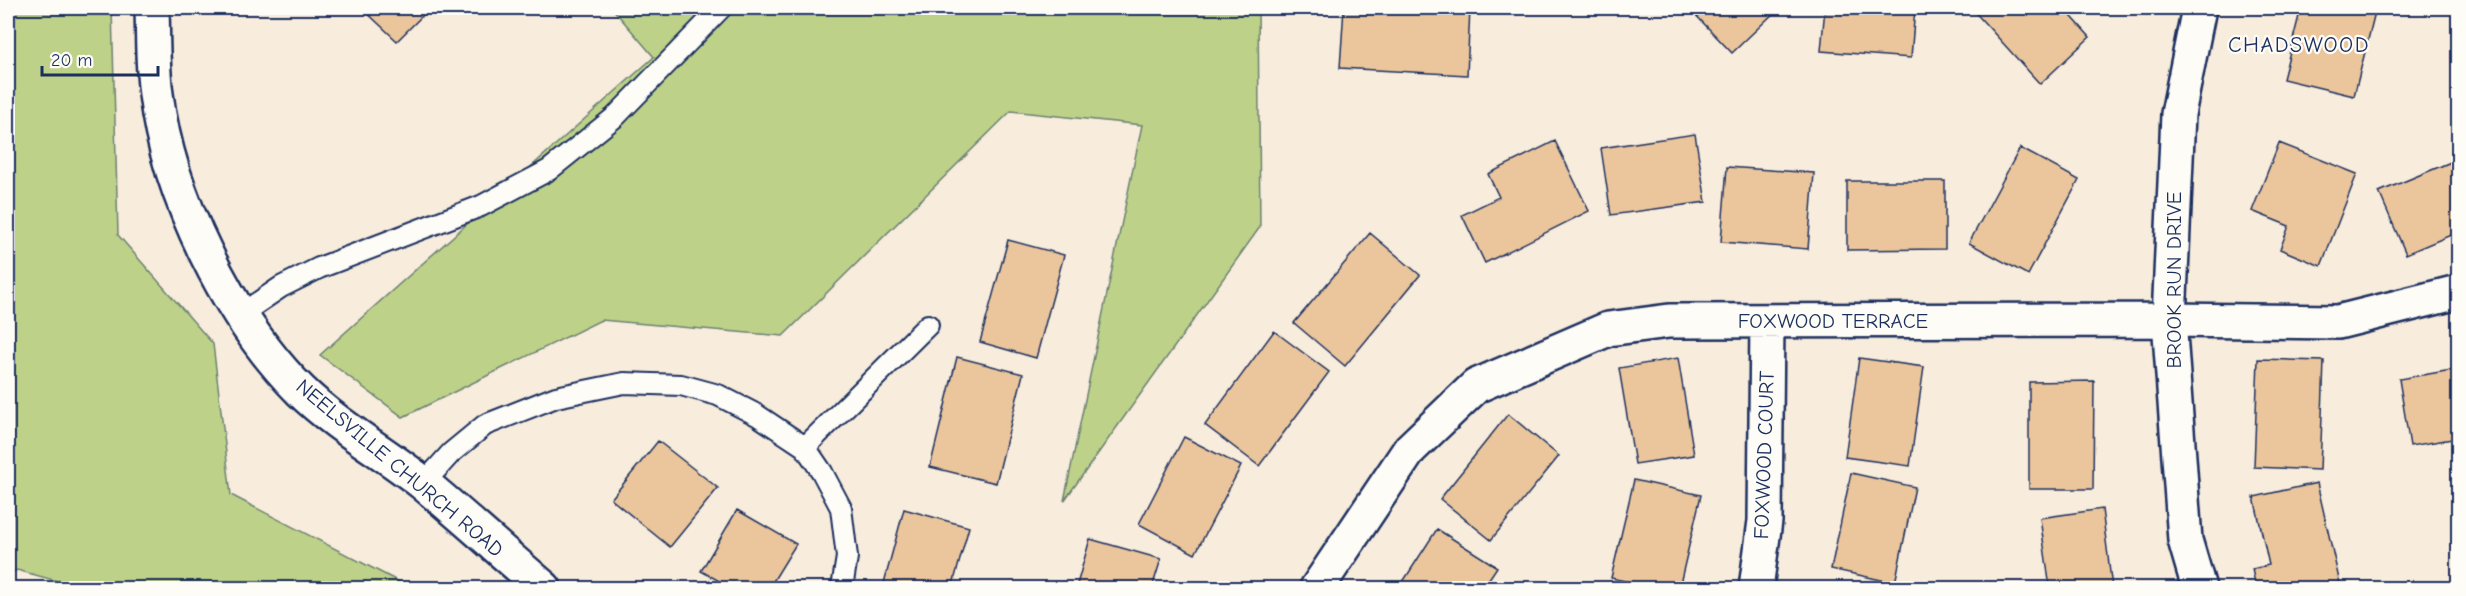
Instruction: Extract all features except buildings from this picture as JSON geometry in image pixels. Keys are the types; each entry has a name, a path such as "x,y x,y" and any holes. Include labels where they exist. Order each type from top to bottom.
{"street":[{"name":"NEELSVILLE CHURCH ROAD","path":"152,8 156,94 171,166 190,222 241,314 302,391 345,427 423,484 544,588"},
{"name":"BROOK RUN DRIVE","path":"2199,8 2178,114 2169,320 2185,540 2199,588"},
{"name":"FOXWOOD TERRACE","path":"1317,588 1410,449 1476,386 1608,329 1669,321 2338,322 2458,292"},
{"name":"FOXWOOD COURT","path":"1756,588 1765,521 1767,321"}],"lane":[{"path":"241,314 281,287 319,268 481,206 549,170 615,117 721,8"},
{"path":"805,447 928,326"},
{"path":"423,484 451,453 485,425 556,397 624,384 681,385 718,394 757,415 805,447 822,472 841,508 847,557 842,588"}],"green space":[{"path":"8,8 112,8 118,235 213,344 231,495 411,588 83,588 17,570 8,574"},
{"path":"612,8 1258,8 1260,227 1064,501 1142,125 1011,111 783,336 601,320 403,417 320,355 654,57"}],"district":[{"name":"CHADSWOOD","path":"2299,44"}]}
